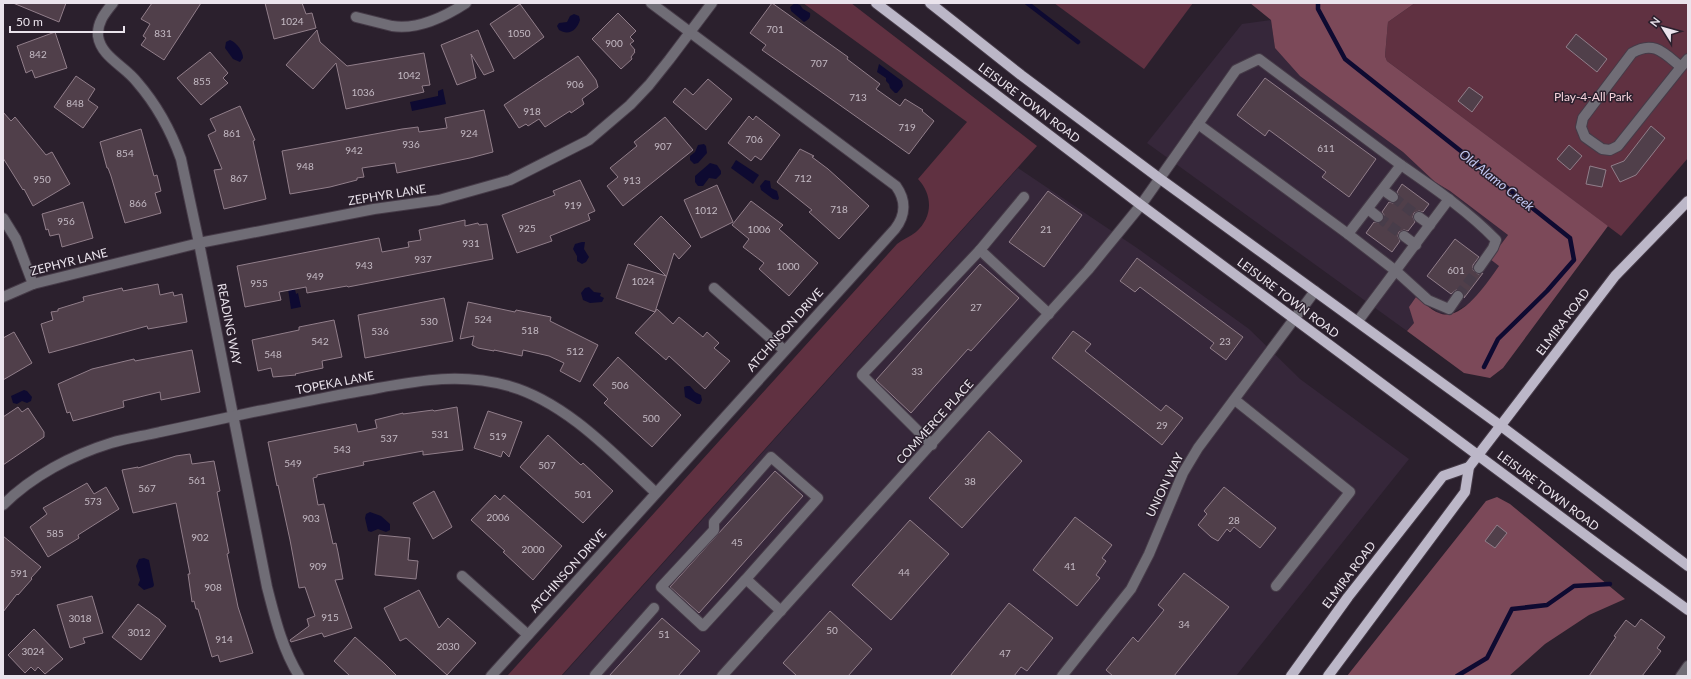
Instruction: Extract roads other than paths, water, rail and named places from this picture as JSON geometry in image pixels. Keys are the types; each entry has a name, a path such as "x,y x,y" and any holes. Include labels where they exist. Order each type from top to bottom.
{"main road":[{"name":"LEISURE TOWN ROAD","path":"876,3 1140,204 1688,610"},
{"name":"LEISURE TOWN ROAD","path":"930,3 1022,75 1159,178 1358,321 1688,566"},
{"name":"ELMIRA ROAD","path":"1328,676 1465,492 1469,467 1478,455 1615,276 1688,201"},
{"name":"ELMIRA ROAD","path":"1291,676 1348,596 1443,476 1469,467"}],"street":[{"name":"READING WAY","path":"113,3 98,27 100,44 103,50 137,81 162,115 181,160 199,243 267,587 286,653 299,676"},
{"path":"356,17 394,26 419,24 452,12 466,3"},
{"name":"ATCHINSON DRIVE","path":"491,676 899,224 904,210 902,195 896,186 890,181 651,3"},
{"name":"ZEPHYR LANE","path":"3,297 33,284 199,243 374,209 439,200 510,180 590,140 630,105 649,85 712,3"},
{"path":"1682,67 1660,50 1650,47 1641,48 1632,53 1583,118 1581,128 1585,137 1602,149 1610,150 1618,146 1682,67 1688,58"},
{"name":"COMMERCE PLACE","path":"723,676 1088,270 1140,204 1236,70 1258,59 1401,165"},
{"path":"1198,124 1348,234 1396,271 1428,300 1449,309 1458,296"},
{"path":"1348,234 1401,165 1449,199 1496,240 1493,248 1479,268"},
{"path":"1383,190 1393,197"},
{"path":"932,445 862,376 980,250 1024,197"},
{"path":"1358,321 1449,199"},
{"path":"1368,209 1378,216"},
{"path":"1419,217 1430,225"},
{"path":"3,218 16,239 33,284"},
{"path":"1404,236 1416,244"},
{"path":"980,250 1049,314"},
{"path":"714,288 784,350"},
{"name":"UNION WAY","path":"1062,676 1131,589 1149,554 1183,473 1198,448 1315,290"},
{"name":"TOPEKA LANE","path":"3,505 12,496 42,474 90,451 111,443 324,398 429,379 455,377 477,379 510,386 540,399 562,412 588,432 656,493"},
{"path":"1235,400 1350,492 1276,586"},
{"path":"771,457 818,498 746,579 703,626 661,588 714,530 714,522 771,457"},
{"path":"462,576 528,635"},
{"path":"746,579 781,611"},
{"path":"595,676 654,608"},
{"path":"1681,676 1688,666"}],"waterway":[{"path":"1027,3 1078,42"},
{"name":"Old Alamo Creek","path":"1318,3 1318,9 1345,59 1570,238 1574,260 1547,291 1498,339 1484,367"},
{"name":"Old Alamo Creek","path":"1457,676 1487,658 1512,609 1547,605 1574,586 1610,584"}],"tunnel":[{"path":"1393,197 1419,217"},
{"path":"1378,217 1404,236"},
{"path":"1458,296 1479,268"}],"park label":[{"name":"Play-4-All Park","path":"1593,97"}]}
